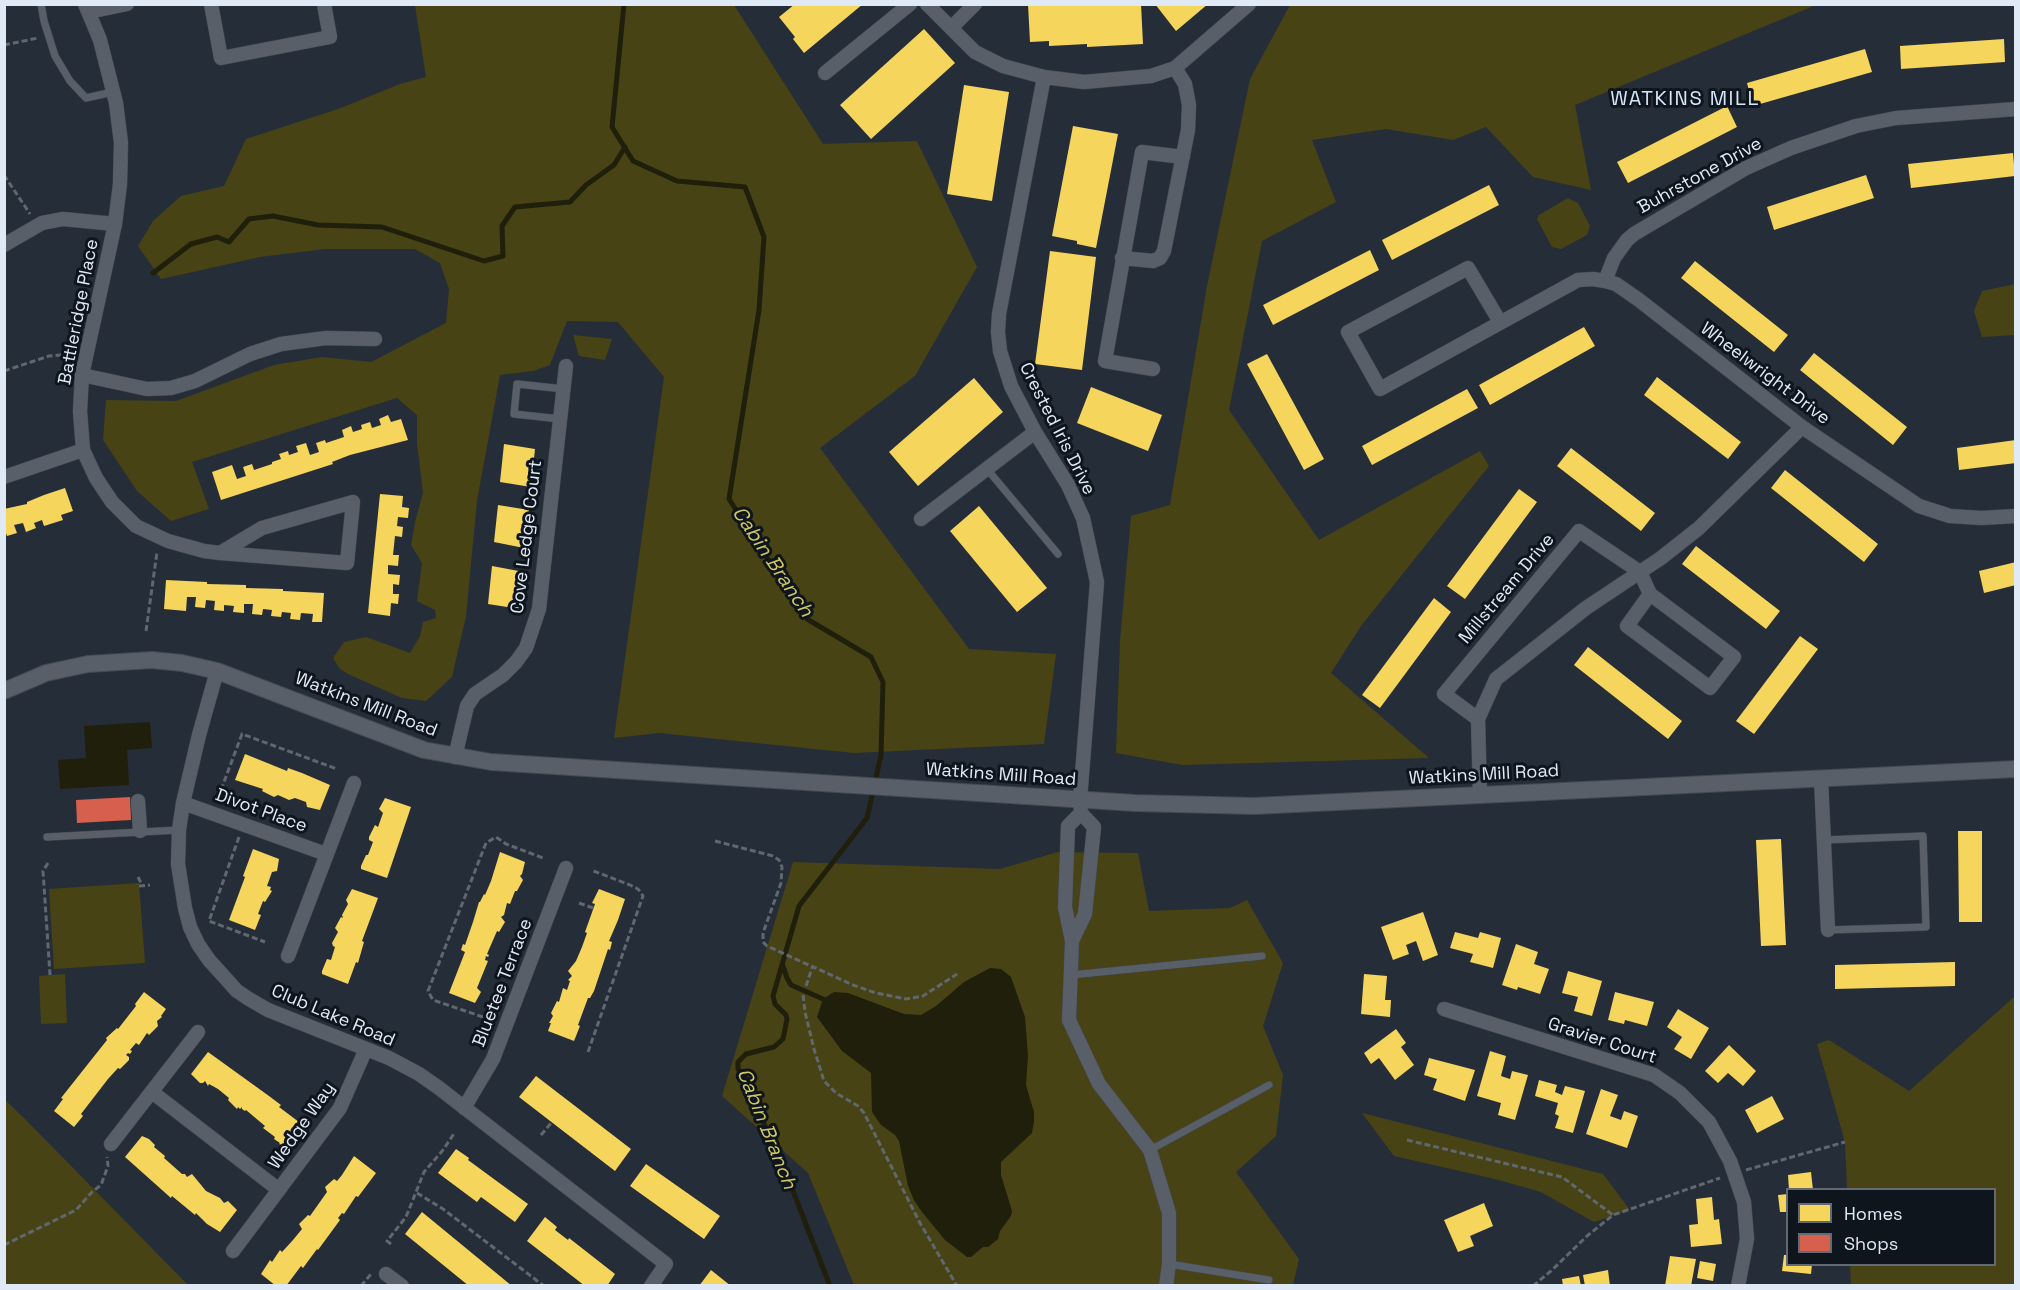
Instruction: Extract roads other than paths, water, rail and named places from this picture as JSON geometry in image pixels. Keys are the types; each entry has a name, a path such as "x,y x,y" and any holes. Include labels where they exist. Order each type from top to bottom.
{"street":[{"path":"87,8 127,4"},
{"path":"211,4 221,58 330,37 324,4"},
{"path":"825,73 910,4"},
{"path":"927,4 975,52 1003,66 1044,77 1084,82 1151,76 1175,68 1250,4"},
{"path":"951,28 975,4"},
{"name":"Battleridge Place","path":"87,8 99,40 113,92 121,143 120,184 115,224 82,375 80,411 83,450 96,478 112,502 136,526 159,537 204,551 220,553 347,563 353,502 262,528 220,553"},
{"path":"1122,258 1153,261 1160,258 1164,251 1188,130 1189,105 1185,84 1175,68"},
{"name":"Crested Iris Drive","path":"1044,77 999,314 998,332 1000,351 1011,386 1035,432 1068,485 1083,518 1097,582 1081,807"},
{"name":"Buhrstone Drive","path":"1605,281 1614,258 1634,234 1746,168 1791,148 1856,126 1896,118 2016,109"},
{"path":"1154,369 1105,361 1142,152 1183,157"},
{"path":"4,244 37,225 63,219 115,224"},
{"name":"Wheelwright Drive","path":"1500,322 1468,268 1348,332 1380,389 1578,280 1593,279 1616,284 1802,427 1918,506 1950,516 1981,518 2016,516"},
{"path":"82,375 147,388 171,388 195,381 250,354 281,344 326,338 375,339"},
{"name":"Cove Ledge Court","path":"455,757 467,706 474,694 503,675 516,662 526,648 539,609 566,366"},
{"path":"1480,795 1478,719 1496,679 1586,608 1640,572 1699,528 1802,427"},
{"path":"921,519 1035,432"},
{"path":"4,477 83,450"},
{"name":"Millstream Drive","path":"1478,719 1444,694 1579,531 1640,572"},
{"path":"1640,572 1650,594 1734,657 1710,688 1627,626 1650,594"},
{"name":"Watkins Mill Road","path":"4,691 46,673 88,664 152,660 183,663 217,671 274,691 400,742 455,757 524,765 916,790 1081,807 1254,806 2016,769"},
{"name":"Club Lake Road","path":"217,671 199,735 179,830 179,872 190,927 198,944 237,991 268,1010 389,1058 419,1074 666,1264 651,1286"},
{"path":"1821,779 1828,930"},
{"path":"288,956 354,783"},
{"path":"138,801 140,831"},
{"name":"Divot Place","path":"183,803 326,854"},
{"path":"1072,941 1085,914 1095,827 1081,807 1068,826 1065,907 1072,941 1069,1020 1099,1084 1150,1150 1168,1213 1169,1264 1166,1286"},
{"name":"Bluetee Terrace","path":"464,1108 493,1059 566,868"},
{"name":"Gravier Court","path":"1444,1009 1654,1075 1680,1093 1709,1122 1730,1161 1744,1202 1747,1239 1738,1286"},
{"path":"111,1144 198,1032"},
{"name":"Wedge Way","path":"233,1251 340,1108 366,1049"},
{"name":"Wedge Way","path":"152,1092 279,1190"},
{"path":"386,1274 402,1286"}],"lane":[{"path":"41,4 55,56 70,81 86,98 113,92"},
{"path":"560,419 514,414 518,384 564,389"},
{"path":"987,469 1058,554"},
{"path":"47,837 179,830"},
{"path":"1824,840 1923,836 1926,927 1828,930"},
{"path":"1069,975 1262,956"},
{"path":"1150,1150 1269,1085"},
{"path":"1169,1264 1269,1280"}],"waterway":[{"name":"Cabin Branch","path":"624,4 612,127 633,161 677,181 745,187 764,237 759,310 729,499 807,619 871,657 883,682 881,755 867,818 799,906 773,996 775,1004 787,1019 783,1039 774,1047 746,1054 738,1062 738,1069 759,1101 764,1124 786,1173 830,1286"},
{"path":"153,273 191,244 217,237 229,242 249,219 273,216 318,225 382,227 484,261 503,256 502,226 515,207 570,202 586,185 614,165 625,147"},
{"path":"783,966 791,985 823,999"}],"district":[{"name":"WATKINS MILL","path":"1685,100"}]}
